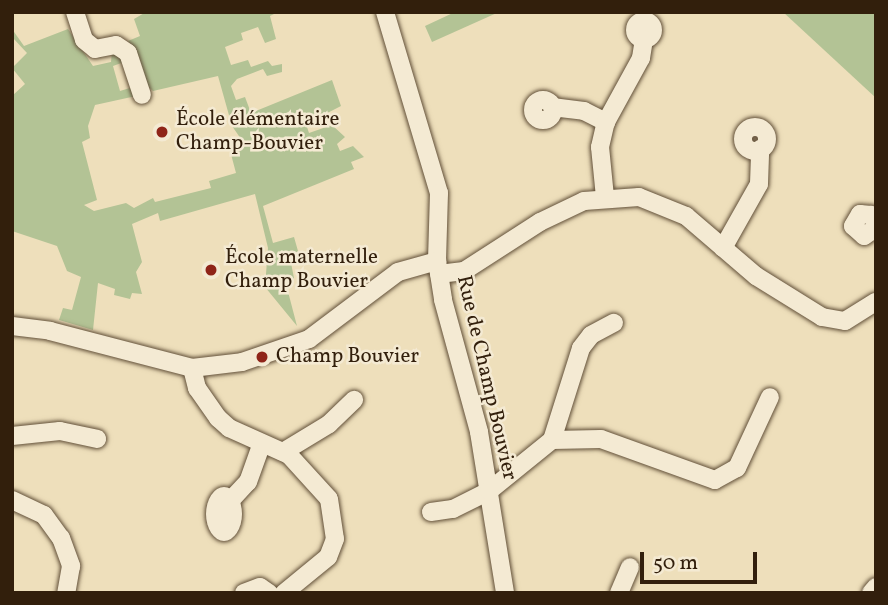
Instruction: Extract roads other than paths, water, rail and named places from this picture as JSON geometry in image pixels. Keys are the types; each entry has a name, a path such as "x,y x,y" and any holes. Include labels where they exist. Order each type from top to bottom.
{"street":[{"path":"75,12 84,40 94,49 116,44 128,53 142,95"},
{"name":"Rue de Champ Bouvier","path":"386,12 439,193 438,267 489,491 505,593"},
{"path":"605,197 600,147 606,122 640,58 644,39"},
{"path":"552,107 574,108 606,122"},
{"path":"723,248 759,184 760,149"},
{"path":"12,326 50,331 192,368 262,357 309,339 398,272 438,267 464,271 540,222 605,197 639,197 668,205 793,302 832,321 845,321 876,302"},
{"path":"876,222 864,213 853,226 864,236 876,228"},
{"path":"431,512 453,509 489,491 551,440 581,348 591,335 614,323"},
{"path":"192,368 197,388 218,418 229,428 283,452 329,499 335,539 317,570 284,593"},
{"path":"551,440 601,439 715,480 737,468 770,397"},
{"path":"283,452 329,424 354,400"},
{"path":"12,436 60,431 97,439"},
{"path":"230,501 248,481 262,443"},
{"path":"12,500 44,516 61,538 71,566 66,593"},
{"path":"619,593 630,567"},
{"path":"244,593 260,587 269,593"},
{"path":"872,593 876,587"}],"place":[{"name":"École élémentaire Champ-Bouvier","path":"162,132"},
{"name":"École maternelle Champ Bouvier","path":"211,270"},
{"name":"Champ Bouvier","path":"262,357"}]}
